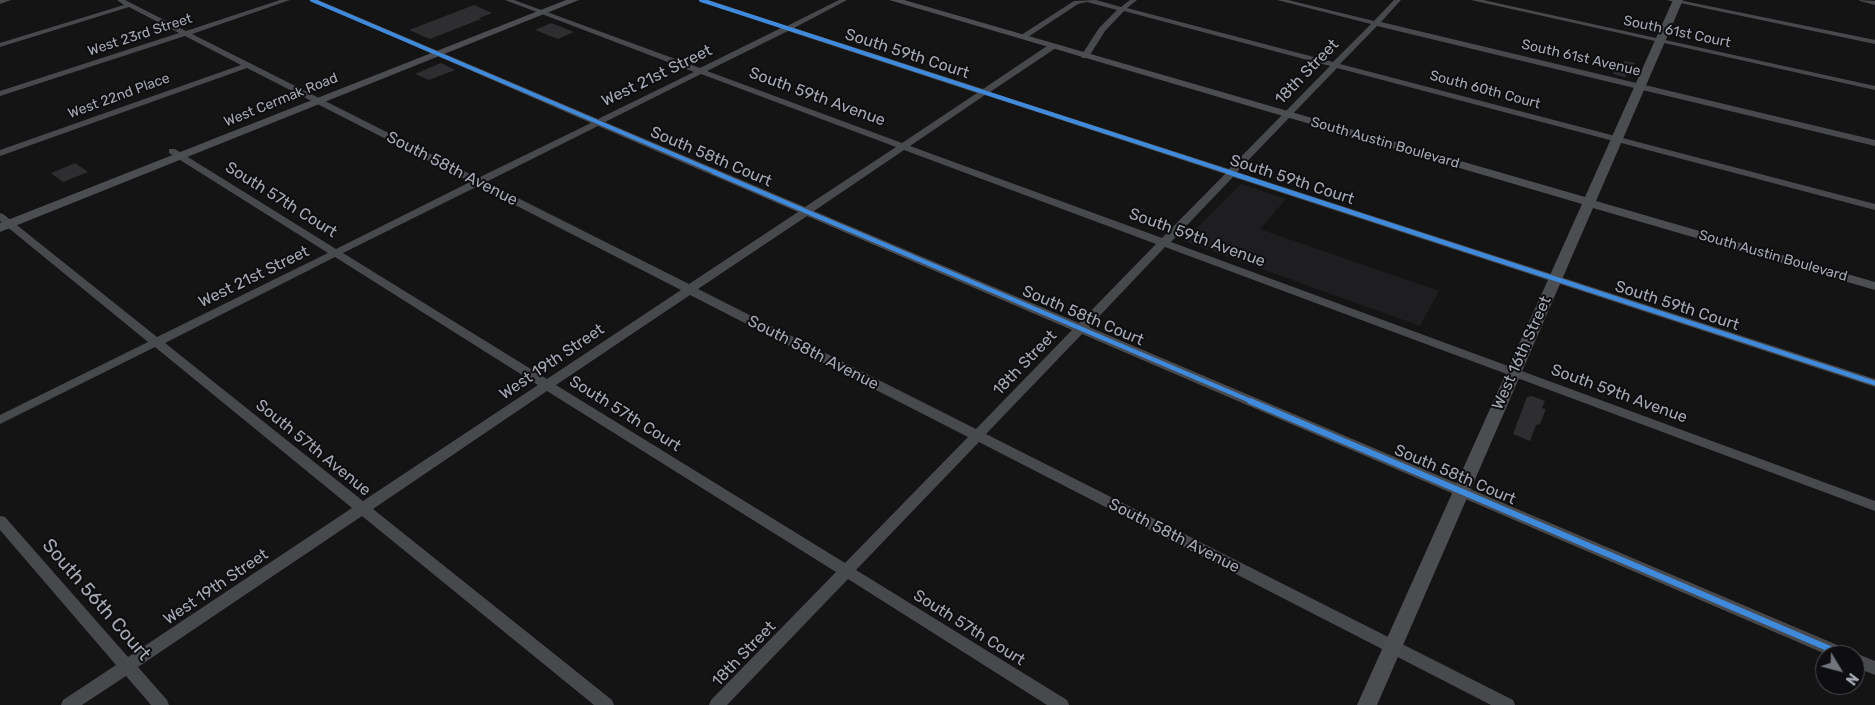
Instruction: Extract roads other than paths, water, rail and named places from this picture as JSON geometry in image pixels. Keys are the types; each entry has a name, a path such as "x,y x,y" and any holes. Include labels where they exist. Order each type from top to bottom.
{"street":[{"path":"0,2 8,0"},
{"name":"South 58th Avenue","path":"120,0 1507,705"},
{"name":"West 23rd Street","path":"0,94 287,0"},
{"name":"South 58th Court","path":"312,0 1821,645"},
{"name":"South 59th Avenue","path":"508,0 1875,506"},
{"name":"West Cermak Road","path":"538,11 558,0"},
{"name":"West Cermak Road","path":"2,221 538,11 574,0"},
{"name":"South 59th Court","path":"701,0 1875,383"},
{"name":"West 21st Street","path":"0,420 844,0"},
{"name":"South Austin Boulevard","path":"894,0 1875,286"},
{"path":"1022,37 1076,2 1087,0"},
{"name":"South 60th Court","path":"1087,0 1875,207"},
{"path":"1085,56 1102,30 1122,9 1134,0"},
{"name":"South 61st Avenue","path":"1280,0 1875,143"},
{"name":"18th Street","path":"717,705 1398,0"},
{"name":"South 61st Court","path":"1474,0 1875,88"},
{"path":"1862,0 1875,2"},
{"path":"1675,1 1875,42"},
{"name":"West 16th Street","path":"1367,705 1660,41 1675,1"},
{"path":"0,45 130,6"},
{"name":"West 19th Street","path":"69,705 1053,46"},
{"name":"West 22nd Place","path":"0,153 247,65"},
{"name":"South 57th Court","path":"175,154 1061,705"},
{"name":"South 57th Avenue","path":"2,221 156,342 606,705"},
{"name":"South 56th Court","path":"0,521 161,705"}]}
